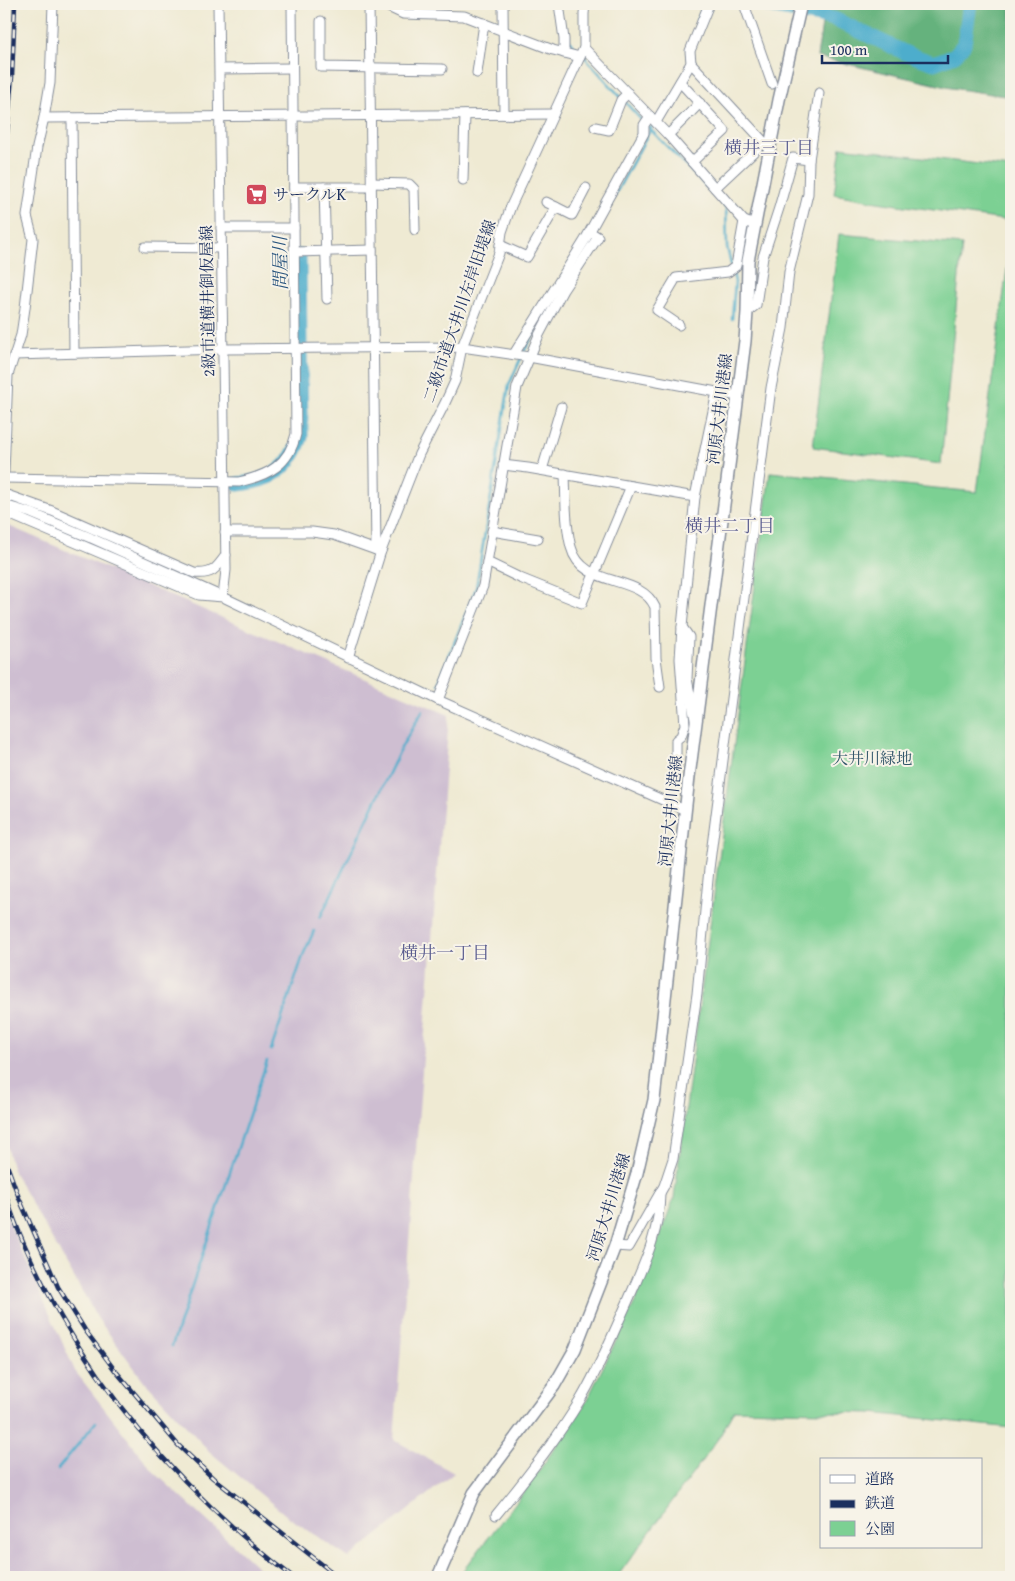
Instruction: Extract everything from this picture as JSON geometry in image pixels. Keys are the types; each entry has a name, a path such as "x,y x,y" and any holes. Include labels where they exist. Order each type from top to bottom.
{"main road":[{"name":"河原大井川港線","path":"438,1577 474,1493 554,1386 575,1349 615,1246 637,1173 654,1100 696,726 738,396 747,312 747,271 779,100 801,4"}],"street":[{"path":"4,472 8,375 21,335 34,239 27,216 37,147 50,84 53,4"},
{"name":"2級市道横井御仮屋線","path":"218,4 226,555 223,597"},
{"path":"4,478 240,482 259,478 269,473 289,456 296,434 292,4"},
{"path":"225,532 312,532 334,535 378,550 368,4"},
{"path":"382,4 403,14 464,16 564,53 580,57"},
{"path":"503,4 504,114"},
{"path":"559,4 564,53"},
{"name":"二級市道大井川左岸旧堤線","path":"348,658 378,550 419,454 454,381 462,347 498,253 502,232 512,206 552,114 584,48 584,14 586,4"},
{"path":"515,354 548,307 563,290 594,234 644,132 644,125 653,119 680,82 690,63 690,51 709,4"},
{"path":"744,4 772,84"},
{"path":"321,21 321,68 442,69"},
{"path":"477,73 484,24"},
{"path":"584,48 668,135 744,221 756,225"},
{"path":"690,63 764,142 715,188"},
{"path":"220,69 292,68"},
{"path":"680,82 725,131 692,162"},
{"path":"595,126 609,130 620,100 628,93"},
{"path":"615,1246 629,1247 660,1192 673,1159 697,994 708,869 726,745 771,388 783,328 789,272 808,194 809,160 819,93"},
{"path":"668,135 700,103"},
{"path":"44,118 552,114"},
{"path":"463,180 465,115"},
{"path":"72,118 74,353"},
{"path":"747,312 756,305 763,257 793,158 809,160"},
{"path":"294,187 409,184 414,189 415,230"},
{"path":"324,187 327,299"},
{"path":"546,202 572,215 586,188"},
{"path":"500,245 527,257 556,208"},
{"path":"679,325 657,310 676,278 728,272 736,266 744,221"},
{"path":"221,228 294,228"},
{"path":"144,247 222,248"},
{"path":"294,252 372,250"},
{"path":"438,700 483,586 517,387 548,307"},
{"path":"14,355 223,348 462,347 515,354 738,396"},
{"path":"676,768 676,740 681,736 686,724 680,659 695,497 717,392"},
{"path":"542,470 561,407"},
{"path":"503,465 695,497"},
{"path":"565,474 571,547 581,564 586,570 594,574 637,590 651,600 655,607 656,658 660,687"},
{"path":"487,562 520,578 582,603 631,486"},
{"path":"4,494 52,511 194,573 204,574 210,572 218,566 226,555"},
{"path":"4,505 31,513 92,538 223,597 438,700 686,810"},
{"path":"4,512 199,595 223,597"},
{"path":"492,531 538,539"},
{"path":"682,626 689,637 687,679 696,726"},
{"path":"496,1516 579,1403 599,1365 651,1250 660,1211 660,1192"}],"shaded area":[{"path":"4,524 449,715 394,1440 454,1473 349,1558 287,1516 210,1452 144,1381 98,1319 13,1171 4,1137"},
{"path":"4,1211 75,1371 153,1471 268,1577 4,1577"}],"green space":[{"path":"825,4 1011,4 1011,97 951,88 817,57"},
{"path":"841,147 1011,168 1011,221 834,194"},
{"path":"839,234 962,245 941,464 813,447"},
{"name":"大井川緑地","path":"1011,239 1011,1428 871,1413 734,1410 720,1436 617,1577 458,1577 527,1488 585,1404 636,1300 674,1198 770,472 977,492"}],"waterway":[{"path":"698,20 704,4"},
{"path":"767,4 769,6 834,19 908,54 934,63 955,55 964,44 970,4"},
{"path":"568,36 569,41 579,52"},
{"path":"583,55 643,122"},
{"path":"610,204 654,123"},
{"path":"647,126 726,207 727,247 735,282 732,319"},
{"name":"問屋川","path":"238,484 260,480 278,471 291,457 301,437 299,256"},
{"path":"523,353 545,314"},
{"path":"438,684 476,588 509,385 521,358"},
{"path":"320,918 402,746 423,710"},
{"path":"271,1050 304,953 314,931"},
{"path":"172,1346 267,1061"},
{"path":"58,1469 96,1422"}],"railway":[{"path":"4,164 12,77 15,4"},
{"path":"4,1157 19,1198 58,1287 85,1330 114,1369 178,1445 213,1478 338,1577"},
{"path":"4,1189 22,1238 44,1286 84,1355 109,1391 164,1459 194,1490 225,1520 293,1577"}],"place":[{"name":"サークルK","path":"257,194"}],"district":[{"name":"横井三丁目","path":"769,147"},
{"name":"横井二丁目","path":"730,525"},
{"name":"横井一丁目","path":"445,952"}]}
